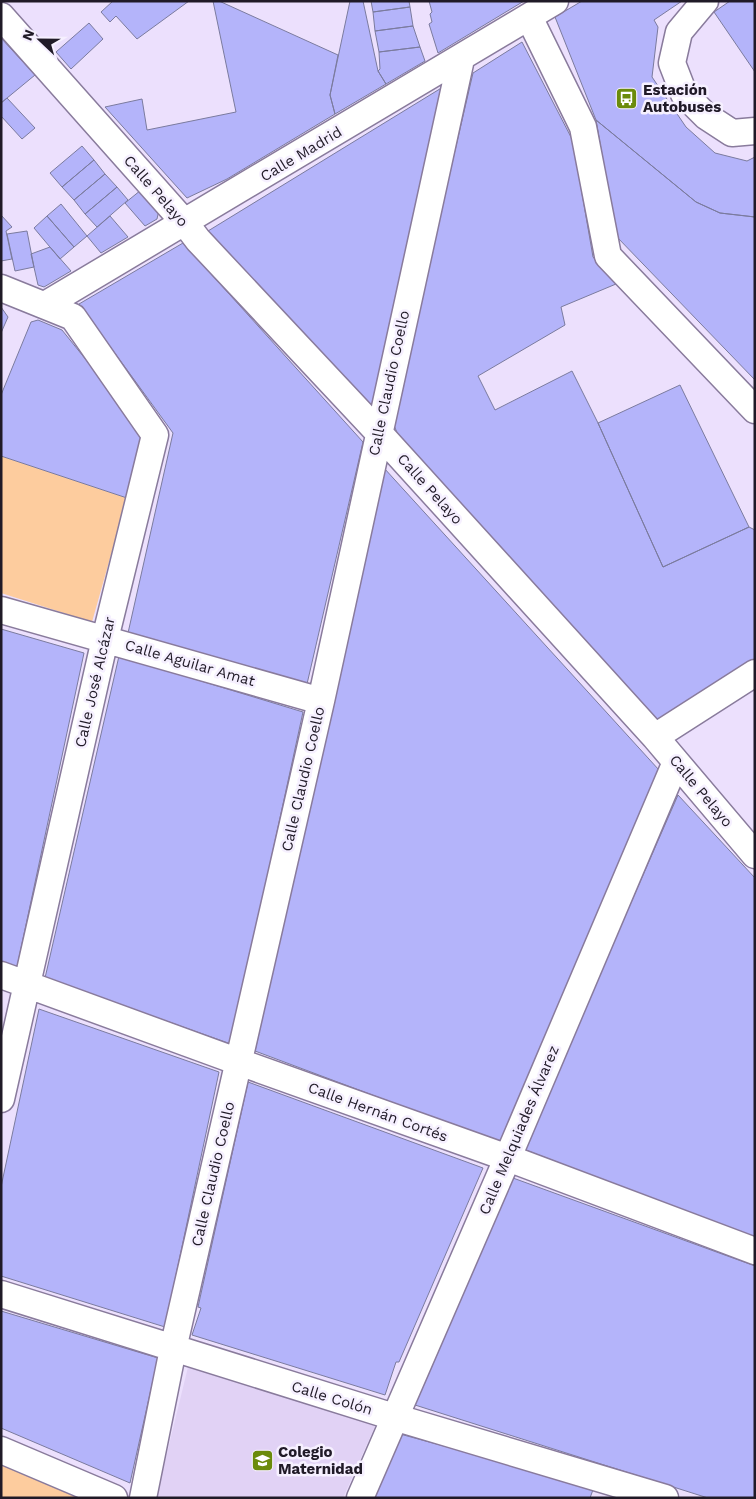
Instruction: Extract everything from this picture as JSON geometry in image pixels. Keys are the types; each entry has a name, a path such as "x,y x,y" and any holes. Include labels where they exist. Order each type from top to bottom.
{"street":[{"name":"Calle Madrid","path":"46,305 556,1"},
{"path":"705,1 680,32 672,63 684,94 706,116 732,133 755,131"},
{"name":"Calle Pelayo","path":"1,16 198,240 378,432 655,737 755,855"},
{"path":"529,17 583,127 608,256 755,410"},
{"name":"Calle Claudio Coello","path":"143,1498 173,1349 321,701 378,432 461,59"},
{"name":"Calle José Alcázar","path":"1,288 73,317 155,435 105,639 1,1099"},
{"name":"Calle Aguilar Amat","path":"1,610 321,701"},
{"path":"655,737 755,673"},
{"name":"Calle Melquiades Álvarez","path":"360,1498 508,1158 676,762"},
{"name":"Calle Hernán Cortés","path":"1,975 508,1158 755,1251"},
{"name":"Calle Colón","path":"1,1294 394,1417 611,1490 664,1498"},
{"path":"1,1450 114,1498"}],"shaded area":[{"path":"1,456 127,498 92,622 1,593"},
{"name":"Colegio Maternidad","path":"188,1367 376,1424 343,1498 156,1498"},
{"path":"1,1450 114,1498 1,1498"}],"building":[{"path":"113,1 189,1 137,39 116,16 110,22 101,12"},
{"path":"213,1 219,1 338,55 330,95 335,114 227,179 187,198 105,107 142,99 147,130 236,112"},
{"path":"350,1 363,1 378,71 386,84 335,114 330,95"},
{"path":"371,1 409,1 410,7 373,12"},
{"path":"429,1 524,1 438,53 429,24 432,22 430,14 432,12"},
{"name":"Estación Autobuses","path":"582,1 682,1 654,20 658,27 652,77 686,127 715,153 747,161 755,157 755,217 720,213 696,202 596,120 555,17"},
{"path":"730,1 755,1 755,72 714,12"},
{"path":"410,7 413,26 375,31 373,12"},
{"path":"89,23 103,39 71,69 56,52"},
{"path":"413,26 420,47 379,52 375,31"},
{"path":"1,38 35,75 1,103"},
{"path":"522,42 573,141 593,257 616,284 561,307 565,325 478,376 495,410 572,371 598,423 663,567 749,527 755,530 755,660 657,724 403,446 392,421 473,73"},
{"path":"420,47 425,61 386,84 378,71 380,69 379,52"},
{"path":"443,87 371,409 208,231"},
{"path":"7,98 35,128 22,139 1,116 1,103"},
{"path":"596,120 696,202 720,213 755,217 755,380 616,236"},
{"path":"82,146 94,160 62,187 50,173"},
{"path":"94,160 105,174 74,200 62,187"},
{"path":"105,174 117,187 85,214 74,200"},
{"path":"117,187 128,200 97,227 85,214"},
{"path":"141,190 159,210 157,219 145,226 125,203"},
{"path":"61,204 87,236 74,247 47,216"},
{"path":"1,215 12,227 6,231 12,259 1,261"},
{"path":"47,216 74,247 60,259 34,228"},
{"path":"110,216 128,237 101,253 87,236"},
{"path":"27,231 34,267 15,271 7,234"},
{"path":"183,243 363,442 307,684 128,633 173,433 79,304"},
{"path":"50,247 71,271 44,287 38,285 31,254"},
{"path":"1,307 8,317 1,333"},
{"path":"38,320 62,330 145,433 127,498 1,456 1,395 31,322"},
{"path":"680,385 749,527 663,567 598,423"},
{"path":"384,468 659,770 500,1143 255,1051"},
{"path":"1,629 84,653 17,967 1,961"},
{"path":"119,656 303,712 231,1044 45,978"},
{"path":"678,795 755,878 755,1238 523,1149"},
{"path":"39,1009 219,1072 165,1327 1,1276 1,1187"},
{"path":"248,1082 483,1168 399,1362 396,1362 385,1395 192,1335 201,1308 198,1307"},
{"path":"513,1178 755,1266 755,1498 708,1498 415,1405"},
{"path":"1,1311 158,1358 130,1483 1,1428"},
{"path":"400,1434 594,1487 590,1498 372,1498"}],"place":[{"name":"Estación Autobuses","path":"627,99"},
{"name":"Colegio Maternidad","path":"262,1461"}]}
